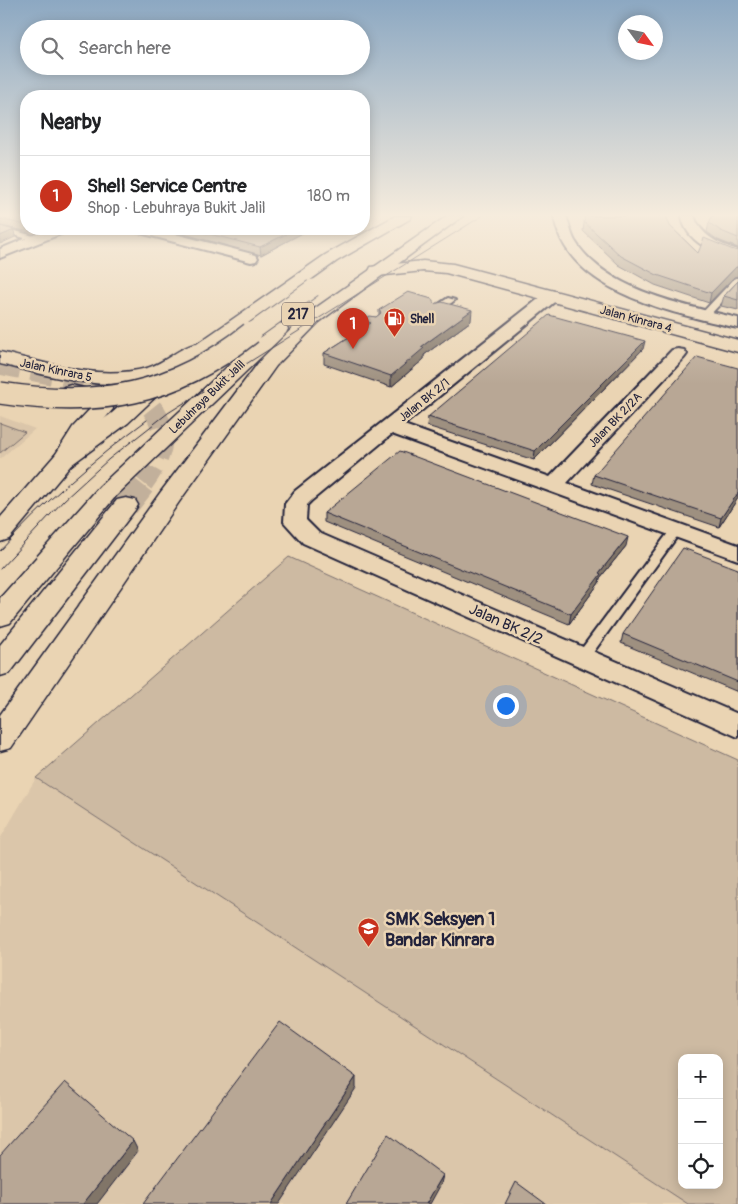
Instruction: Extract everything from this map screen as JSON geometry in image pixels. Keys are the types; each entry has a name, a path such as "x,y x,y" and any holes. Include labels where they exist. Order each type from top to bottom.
{"main road":[{"name":"217","path":"0,534 63,460 120,418 175,368 311,272"},
{"name":"Lebuhraya Bukit Jalil","path":"0,616 108,492 142,457 196,410 275,332 334,288 359,272"},
{"path":"0,739 169,498 269,362 313,318 375,272"},
{"name":"Jalan Kinrara 4","path":"463,272 738,346"},
{"path":"0,393 45,399 80,398 110,396 163,385 185,377 224,355 321,283"},
{"name":"Jalan Kinrara 5","path":"0,358 79,376 106,379 131,378 170,366 222,334"},
{"name":"Jalan Kinrara 5","path":"0,376 83,394 92,397 102,405 102,409 81,432 63,460"},
{"path":"0,666 126,505"}],"street":[{"path":"597,272 631,290 705,315 738,323"},
{"name":"Jalan BK 2/1","path":"296,504 303,496 552,296"},
{"name":"Jalan BK 2/2A","path":"553,486 678,354"},
{"path":"391,427 738,553"},
{"name":"Jalan BK 2/2","path":"296,504 295,522 311,538 738,726"}],"lane":[{"path":"705,315 738,280"},
{"path":"436,310 451,300"},
{"path":"582,658 675,531"}],"shaded area":[{"path":"0,416 35,429 0,459"},
{"path":"0,423 25,432 0,453"},
{"name":"SMK Seksyen 1 Bandar Kinrara","path":"289,557 738,760 738,1204 0,1204 0,839 36,778"},
{"name":"SMK Seksyen 1 Bandar Kinrara","path":"289,557 738,760 738,1204 688,1204 36,778"}],"building":[{"path":"652,272 731,272 711,293"},
{"path":"738,281 738,300 724,296"},
{"path":"408,292 432,299 434,304 442,302 472,310 421,347 424,348 391,376 324,353 371,323 363,320 370,316 376,317 381,313 379,310"},
{"path":"549,315 645,341 535,451 428,417"},
{"path":"697,357 738,368 738,493 721,518 594,475"},
{"path":"400,451 628,537 599,573 601,574 571,614 324,513"},
{"path":"683,548 738,569 738,682 623,634"},
{"path":"280,1022 356,1077 271,1204 143,1204"},
{"path":"65,1082 133,1141 83,1204 0,1204 0,1155"},
{"path":"388,1134 443,1175 426,1204 346,1204"},
{"path":"516,1182 546,1204 505,1204"}],"tunnel":[{"path":"0,364 120,390 145,401 154,411 159,421 162,442 156,463 143,483"},
{"path":"126,505 144,482"}],"tram line":[{"path":"0,569 64,500 109,459 168,413 392,272"},
{"path":"0,551 34,515 70,482 147,420"}],"place":[{"name":"Shell","path":"394,338"},
{"name":"Shell Service Centre","path":"353,349"},
{"name":"SMK Seksyen 1 Bandar Kinrara","path":"369,948"}]}
